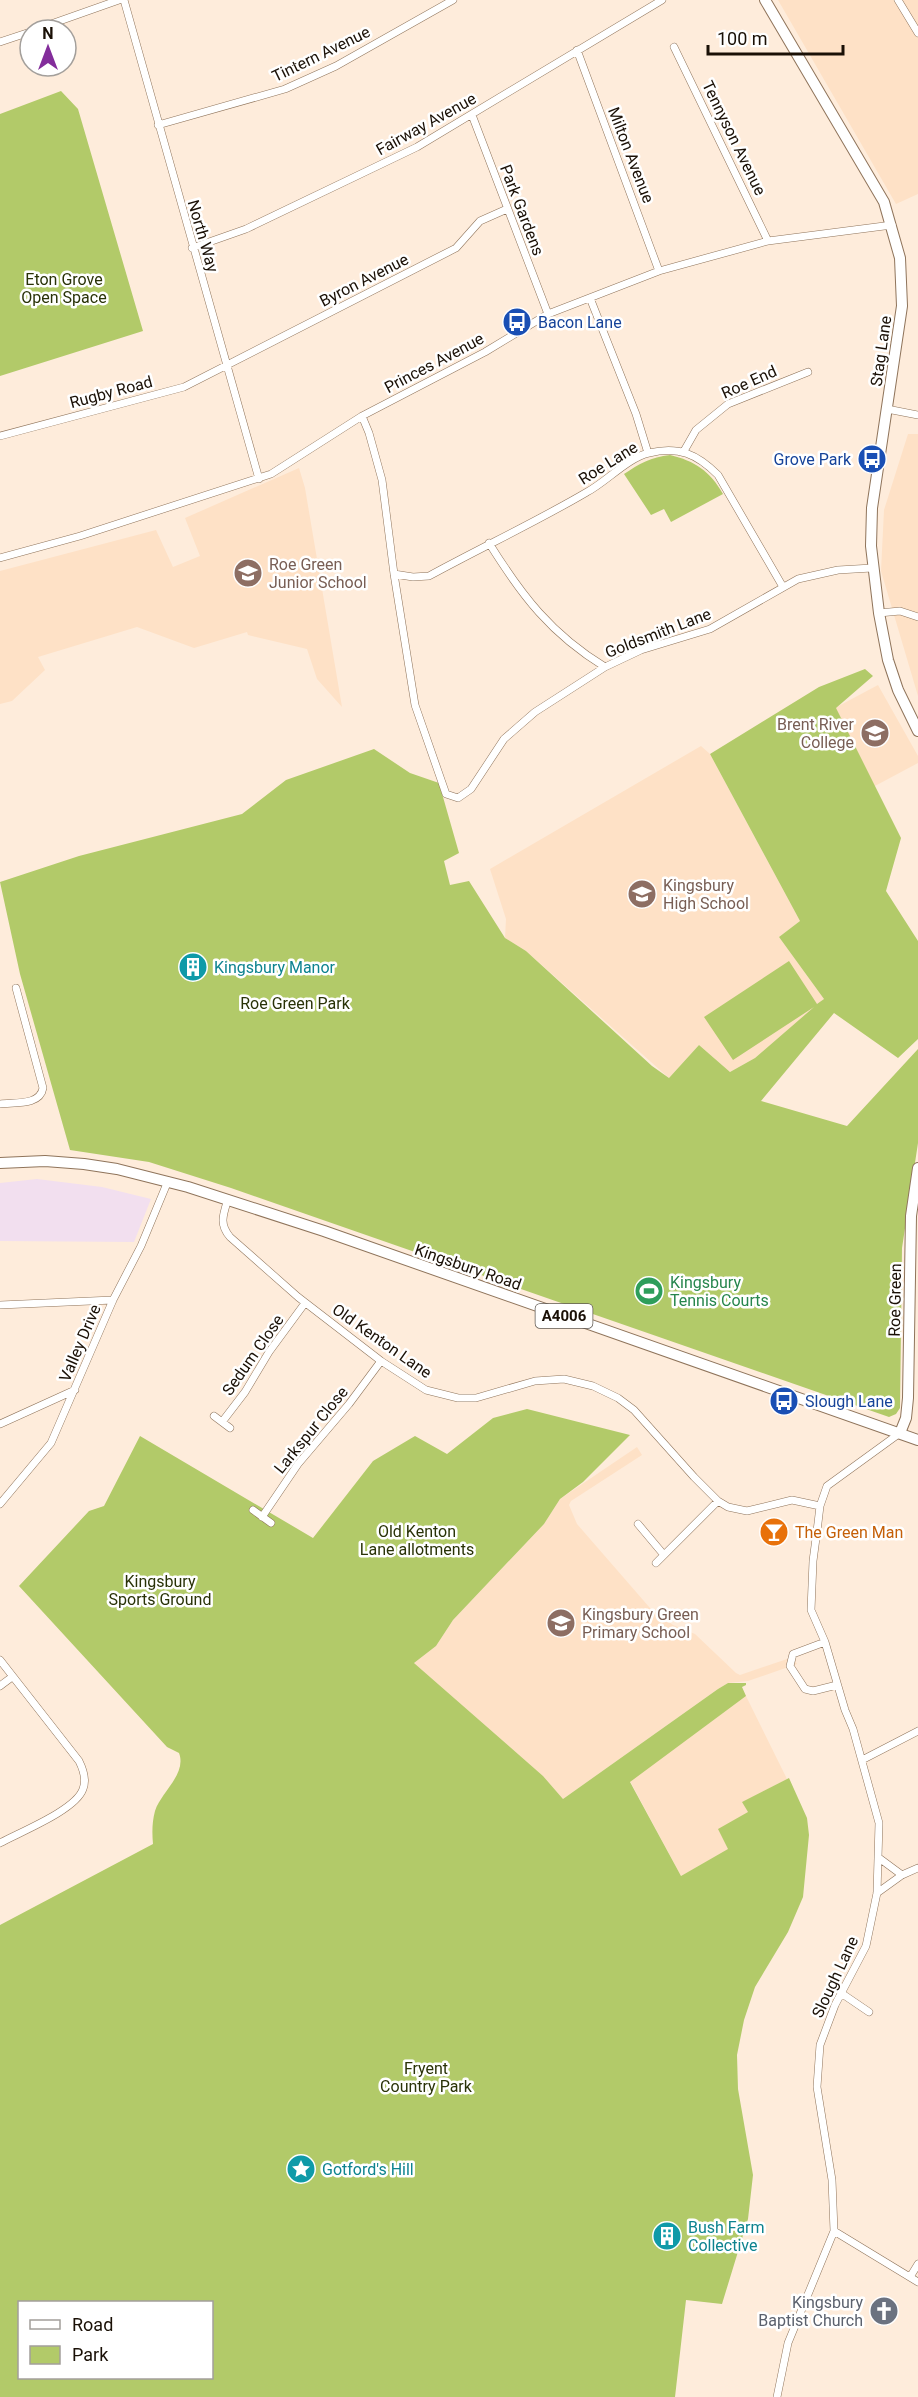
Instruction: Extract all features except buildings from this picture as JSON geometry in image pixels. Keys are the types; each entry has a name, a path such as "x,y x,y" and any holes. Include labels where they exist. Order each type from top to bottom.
{"street":[{"path":"68,18 119,0"},
{"name":"North Way","path":"124,0 192,248 259,479"},
{"name":"Tintern Avenue","path":"158,124 285,89 336,66 453,0"},
{"name":"Fairway Avenue","path":"192,248 246,229 395,158 472,115 662,0"},
{"name":"Stag Lane","path":"765,0 884,202 900,258 902,306 871,520 872,568 892,676 918,731"},
{"path":"898,0 918,33"},
{"path":"0,42 18,36"},
{"name":"Tennyson Avenue","path":"674,47 768,241"},
{"name":"Milton Avenue","path":"577,50 641,218 658,271"},
{"name":"Park Gardens","path":"472,115 548,314"},
{"name":"Byron Avenue","path":"226,367 456,248 480,221 507,209"},
{"name":"Princes Avenue","path":"0,558 80,536 271,474 362,416 485,352 548,314 658,271 768,241 892,225"},
{"path":"590,298 636,414 648,453"},
{"name":"Rugby Road","path":"0,436 184,387 226,367"},
{"name":"Roe End","path":"684,451 696,430 728,404 808,372"},
{"path":"887,409 918,415"},
{"path":"362,416 382,480 393,574"},
{"name":"Roe Lane","path":"393,574 413,577 429,576 589,491 648,453 668,450 684,451"},
{"path":"684,451 706,462 718,475 783,587"},
{"path":"489,543 515,585 551,627 582,653 605,667"},
{"name":"Goldsmith Lane","path":"393,574 415,705 446,794 458,798 471,789 504,739 535,712 605,667 641,650 710,629 798,579 828,571 872,568"},
{"path":"879,613 900,611 918,617"},
{"path":"0,1104 34,1100 40,1097 43,1088 16,988"},
{"name":"Kingsbury Road","path":"0,1163 45,1161 117,1168 228,1199 918,1440"},
{"name":"Roe Green","path":"900,1433 906,1418 908,1391 914,1238 913,1197 918,1168"},
{"name":"Valley Drive","path":"0,1504 51,1443 113,1300 141,1246 168,1181"},
{"name":"Old Kenton Lane","path":"228,1199 222,1220 224,1230 305,1303 381,1361 426,1390 458,1398 476,1398 535,1381 564,1380 593,1386 618,1398 634,1410 718,1501 728,1507 747,1511 792,1500 820,1506"},
{"path":"0,1305 113,1300"},
{"name":"Sedum Close","path":"222,1422 305,1303"},
{"name":"Larkspur Close","path":"262,1517 298,1464 349,1404 381,1361"},
{"path":"0,1424 75,1390"},
{"path":"214,1416 230,1428"},
{"name":"Slough Lane","path":"834,2231 832,2180 817,2087 820,2045 841,1993 866,1946 877,1893 879,1823 825,1642 811,1610 813,1562 820,1506 827,1486 900,1433"},
{"path":"656,1563 718,1501"},
{"path":"253,1510 271,1523"},
{"path":"638,1524 664,1555"},
{"path":"825,1642 793,1654 790,1666 805,1689 813,1691 837,1685"},
{"path":"0,1660 79,1761 84,1781 84,1788 78,1798 67,1807 0,1843"},
{"path":"0,1686 12,1677"},
{"path":"862,1760 918,1731"},
{"path":"879,1858 902,1875"},
{"path":"877,1893 902,1875 918,1868"},
{"path":"841,1993 869,2012"},
{"path":"777,2397 788,2343 834,2231 918,2282"},
{"path":"910,2277 918,2264"}],"shaded area":[{"path":"778,0 918,0 918,194 896,204"},
{"path":"908,434 918,434 918,696 881,571 884,510"},
{"path":"299,468 305,488 342,707 317,679 307,649 248,635 247,632 194,648 137,627 38,657 45,670 12,701 0,704 0,571 156,530 173,567 200,556 185,518"},
{"name":"Brent River College","path":"878,685 918,756 918,763 873,787 833,709"},
{"name":"Kingsbury High School","path":"701,746 710,754 800,921 779,937 824,999 755,1058 730,1072 699,1045 669,1078 526,951 505,938 506,919 490,869"},
{"path":"37,1179 102,1187 151,1199 134,1242 0,1241 0,1183"},
{"name":"Kingsbury Green Primary School","path":"637,1447 642,1455 571,1501 569,1505 577,1524 650,1608 673,1625 695,1634 736,1673 740,1675 793,1657 797,1664 748,1681 728,1683 563,1799 543,1776 414,1663 436,1646 453,1620 544,1524 560,1499"},
{"path":"746,1696 787,1779 743,1802 748,1812 729,1849 681,1876 630,1781"}],"green space":[{"name":"Eton Grove Open Space","path":"61,91 78,109 143,331 0,376 0,114"},
{"path":"670,455 687,460 701,468 713,479 723,494 671,522 664,509 651,515 624,474 657,457"},
{"name":"Roe Green Park","path":"865,669 873,676 836,708 901,838 886,891 918,941 918,1039 898,1058 834,1013 761,1101 847,1126 918,1049 918,1143 902,1248 900,1408 896,1414 889,1417 231,1188 149,1162 70,1150 20,974 0,882 79,856 242,814 286,780 374,749 410,773 439,783 459,853 444,861 450,885 469,881 505,938 526,951 652,1066 669,1078 699,1045 730,1072 755,1058 814,1007 733,1060 704,1017 789,961 817,1004 824,999 779,937 800,921 710,754 819,687"},
{"name":"Fryent Country Park","path":"527,1409 630,1435 583,1482 560,1499 544,1524 453,1620 436,1646 414,1663 543,1776 563,1799 718,1689 728,1683 746,1683 742,1687 746,1696 630,1782 681,1876 728,1849 718,1829 748,1812 742,1802 789,1778 807,1818 809,1835 803,1897 788,1932 755,1987 744,2020 737,2055 738,2089 753,2175 748,2219 722,2304 686,2300 675,2397 0,2397 0,1925 153,1844 152,1828 155,1811 177,1776 181,1761 179,1753 167,1747 19,1586 89,1511 104,1506 140,1436 313,1538 373,1461 415,1436 447,1454 493,1418"}],"place":[{"name":"Bacon Lane","path":"517,322"},
{"name":"Grove Park","path":"872,459"},
{"name":"Roe Green Junior School","path":"248,573"},
{"name":"Brent River College","path":"875,733"},
{"name":"Kingsbury High School","path":"642,894"},
{"name":"Kingsbury Manor","path":"193,967"},
{"name":"Kingsbury Tennis Courts","path":"649,1291"},
{"name":"Slough Lane","path":"784,1401"},
{"name":"The Green Man","path":"774,1532"},
{"name":"Kingsbury Green Primary School","path":"561,1623"},
{"name":"Gotford's Hill","path":"301,2169"},
{"name":"Bush Farm Collective","path":"667,2236"},
{"name":"Kingsbury Baptist Church","path":"884,2311"}],"park label":[{"name":"Old Kenton Lane allotments","path":"417,1540"},
{"name":"Kingsbury Sports Ground","path":"160,1590"}]}
